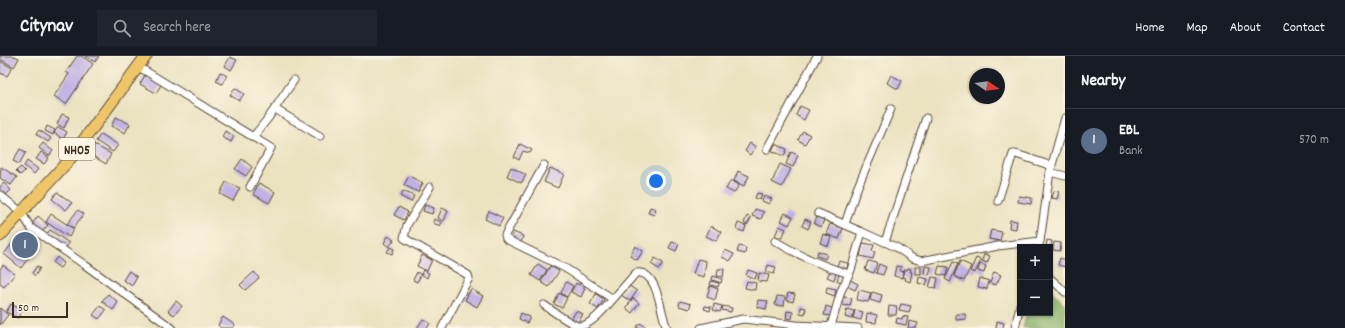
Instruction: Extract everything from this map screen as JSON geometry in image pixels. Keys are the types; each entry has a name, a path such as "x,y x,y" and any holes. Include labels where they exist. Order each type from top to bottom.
{"main road":[{"name":"NH05","path":"0,236 69,160 146,56"}],"street":[{"path":"767,149 817,56"},
{"path":"139,66 271,148 250,187"},
{"path":"253,137 275,109 294,80"},
{"path":"275,109 320,136"},
{"path":"844,224 856,191 891,109"},
{"path":"885,242 926,118"},
{"path":"1039,244 1051,169 1065,118"},
{"path":"998,201 1014,154 1065,176"},
{"path":"544,165 505,236 506,239 565,268 613,299"},
{"path":"430,187 407,225 404,238 468,275 469,278 442,328"},
{"path":"0,195 21,212 32,228 172,328"},
{"path":"818,213 896,247 912,258 921,260 998,246 1017,245"},
{"path":"831,326 862,237 862,232"},
{"path":"775,241 792,251 830,268 849,274"},
{"path":"544,306 576,325 583,326 594,319 636,273 639,273 648,276 657,292 667,328"},
{"path":"1052,280 1065,292"},
{"path":"1015,328 1018,316"},
{"path":"701,328 743,319 796,325 858,328"}],"green space":[{"path":"1053,292 1065,305 1065,328 1023,328 1026,316 1053,316"}],"building":[{"path":"0,56 14,56 19,58 14,67 0,59"},
{"path":"77,56 82,56 93,64 66,104 54,96 69,74 66,72"},
{"path":"85,56 99,56 95,62"},
{"path":"230,57 237,60 231,70 225,66"},
{"path":"0,61 12,68 7,76 0,73"},
{"path":"220,72 227,76 222,84 216,81"},
{"path":"145,75 161,85 156,93 140,84"},
{"path":"891,75 902,81 898,89 887,83"},
{"path":"235,88 244,94 239,101 230,95"},
{"path":"800,106 809,110 804,120 796,115"},
{"path":"62,114 69,117 64,128 57,124"},
{"path":"116,117 130,124 125,133 111,126"},
{"path":"47,126 55,130 53,135 45,131"},
{"path":"58,127 67,132 63,139 54,133"},
{"path":"39,130 51,138 48,142 36,134"},
{"path":"225,131 234,136 231,142 222,137"},
{"path":"803,131 810,135 805,144 798,140"},
{"path":"101,134 118,145 113,152 96,141"},
{"path":"43,143 53,151 49,156 39,148"},
{"path":"750,143 756,147 750,155 745,151"},
{"path":"93,144 111,154 106,164 88,153"},
{"path":"520,144 532,150 530,153 523,151 519,160 514,157"},
{"path":"775,144 787,149 784,156 772,151"},
{"path":"20,149 26,152 19,164 13,161"},
{"path":"41,152 49,158 44,164 36,159"},
{"path":"791,152 798,155 793,167 786,164"},
{"path":"242,159 252,167 246,176 235,169"},
{"path":"27,161 38,169 34,174 24,166"},
{"path":"780,164 791,169 782,187 772,182"},
{"path":"1,167 17,177 11,185 0,178"},
{"path":"21,167 25,171 20,175 16,171"},
{"path":"511,167 526,175 521,183 507,176"},
{"path":"550,168 564,174 558,188 544,182"},
{"path":"738,171 749,176 744,186 734,181"},
{"path":"409,176 423,183 418,192 404,185"},
{"path":"731,180 739,185 734,193 726,189"},
{"path":"226,182 240,188 233,201 220,194"},
{"path":"4,183 11,190 5,196 0,191 0,187"},
{"path":"259,183 275,192 269,203 253,194"},
{"path":"403,191 414,196 411,202 400,196"},
{"path":"1054,191 1059,192 1057,199 1052,198"},
{"path":"57,192 72,203 66,210 52,199"},
{"path":"757,193 762,194 760,200 755,198"},
{"path":"764,196 772,199 769,204 762,201"},
{"path":"1019,196 1032,198 1031,204 1018,202"},
{"path":"425,205 434,208 432,214 423,211"},
{"path":"399,207 408,212 404,220 394,215"},
{"path":"650,207 656,209 654,215 648,213"},
{"path":"442,208 448,211 444,221 438,218"},
{"path":"755,209 764,212 761,219 752,216"},
{"path":"78,210 84,214 73,228 67,224"},
{"path":"489,211 503,218 499,226 485,219"},
{"path":"785,213 793,217 789,225 781,221"},
{"path":"51,214 74,229 69,237 46,222"},
{"path":"38,216 48,225 42,232 32,224"},
{"path":"747,216 751,218 747,225 744,223"},
{"path":"817,217 824,220 821,227 814,224"},
{"path":"434,219 442,222 440,226 433,223"},
{"path":"805,219 811,222 808,229 802,226"},
{"path":"1010,220 1017,221 1016,229 1009,228"},
{"path":"738,223 746,226 744,232 736,229"},
{"path":"830,224 843,228 839,239 826,234"},
{"path":"711,226 721,232 716,241 706,236"},
{"path":"779,226 786,229 782,238 775,236"},
{"path":"50,230 69,243 65,250 45,236"},
{"path":"991,230 1002,232 1000,241 989,239"},
{"path":"513,232 523,236 521,242 511,238"},
{"path":"823,234 831,237 828,246 820,243"},
{"path":"388,236 394,240 389,247 384,243"},
{"path":"17,237 34,250 21,268 4,254"},
{"path":"1047,240 1052,241 1052,244 1046,244"},
{"path":"672,242 679,244 676,251 669,248"},
{"path":"1054,242 1061,243 1060,251 1053,250"},
{"path":"863,243 874,245 872,251 875,252 873,259 860,256"},
{"path":"635,246 643,251 637,260 630,256"},
{"path":"739,246 746,248 745,254 737,252"},
{"path":"390,247 394,249 392,254 387,252"},
{"path":"725,250 734,254 730,261 722,257"},
{"path":"818,251 827,254 825,259 817,256"},
{"path":"984,254 990,256 987,263 982,261"},
{"path":"422,255 432,260 427,271 417,266"},
{"path":"57,257 64,263 60,268 53,263"},
{"path":"655,258 663,263 659,269 651,264"},
{"path":"976,258 981,260 975,273 970,271"},
{"path":"1060,258 1065,260 1065,267 1058,265"},
{"path":"698,259 706,261 704,277 693,274"},
{"path":"839,261 848,263 847,269 837,266"},
{"path":"868,261 877,263 874,273 865,270"},
{"path":"960,261 971,266 964,281 954,276"},
{"path":"953,262 958,264 950,282 945,279"},
{"path":"538,264 547,270 540,281 531,275"},
{"path":"879,264 886,267 883,275 876,273"},
{"path":"980,264 986,266 984,273 978,271"},
{"path":"3,265 15,274 4,287 0,284 0,269"},
{"path":"768,265 776,267 774,274 766,272"},
{"path":"37,266 40,268 35,276 32,273"},
{"path":"550,266 559,271 549,287 541,282"},
{"path":"896,266 902,267 900,271 903,272 902,278 894,276"},
{"path":"925,266 931,267 929,275 924,274"},
{"path":"939,266 948,267 946,276 937,274"},
{"path":"915,267 921,267 921,274 915,274"},
{"path":"908,268 911,269 910,272 912,272 910,282 905,280 906,278 902,277 904,270 907,270"},
{"path":"718,269 724,269 723,277 717,276"},
{"path":"423,270 429,273 427,278 421,274"},
{"path":"748,270 757,273 755,279 746,276"},
{"path":"129,271 137,277 132,286 123,280"},
{"path":"830,271 836,273 834,280 827,277"},
{"path":"254,272 259,278 245,290 240,285"},
{"path":"417,272 421,275 417,282 413,280"},
{"path":"994,272 1001,275 996,285 990,283"},
{"path":"759,273 769,275 767,282 758,281"},
{"path":"839,274 845,276 843,282 837,281"},
{"path":"713,276 722,279 721,283 712,280"},
{"path":"919,277 928,279 926,285 918,283"},
{"path":"932,277 938,278 936,288 929,287"},
{"path":"980,278 989,281 987,289 978,287"},
{"path":"848,279 858,284 855,290 845,285"},
{"path":"711,281 719,283 718,287 710,285"},
{"path":"747,281 756,283 755,290 745,288"},
{"path":"566,282 573,286 567,297 561,293"},
{"path":"576,283 579,285 580,283 585,285 581,297 571,292"},
{"path":"628,285 637,291 630,301 621,295"},
{"path":"710,286 718,289 715,300 707,297"},
{"path":"827,287 836,289 835,296 826,293"},
{"path":"471,289 483,296 477,307 465,300"},
{"path":"859,290 871,293 868,302 857,300"},
{"path":"872,292 882,295 880,303 870,300"},
{"path":"559,293 567,298 562,308 554,304"},
{"path":"788,293 795,294 793,302 786,300"},
{"path":"108,294 118,302 113,310 102,301"},
{"path":"596,294 604,299 598,309 590,304"},
{"path":"777,296 785,297 784,306 775,305"},
{"path":"843,297 852,298 850,306 842,305"},
{"path":"633,298 639,303 632,313 626,308"},
{"path":"758,300 768,301 766,309 757,307"},
{"path":"176,301 182,306 174,315 168,311"},
{"path":"680,301 691,304 689,309 679,306"},
{"path":"11,304 22,310 18,318 6,312"},
{"path":"714,304 722,306 720,312 713,310"},
{"path":"901,304 911,306 909,312 899,310"},
{"path":"100,306 106,310 99,319 93,315"},
{"path":"705,306 711,307 710,311 704,309"},
{"path":"723,306 732,308 731,312 722,310"},
{"path":"826,306 832,308 831,316 824,315"},
{"path":"889,306 897,307 896,315 888,315"},
{"path":"801,307 806,308 805,314 800,313"},
{"path":"0,308 8,315 0,325"},
{"path":"847,309 854,311 852,319 845,317"},
{"path":"855,310 863,312 861,320 853,318"},
{"path":"576,311 583,314 577,324 571,320"},
{"path":"787,311 793,312 792,319 786,318"},
{"path":"521,313 530,317 527,323 519,319"},
{"path":"867,313 877,315 876,323 866,322"},
{"path":"956,314 965,314 966,319 956,320"},
{"path":"903,316 908,317 906,325 896,323 897,318 902,319"},
{"path":"223,317 235,325 233,328 221,328 218,325"},
{"path":"423,319 430,323 427,328 417,328"},
{"path":"909,321 918,323 916,328 908,328"},
{"path":"997,321 1004,323 1003,328 996,328"},
{"path":"640,323 648,328 636,328"}],"place":[{"name":"EBL","path":"25,245"}]}
